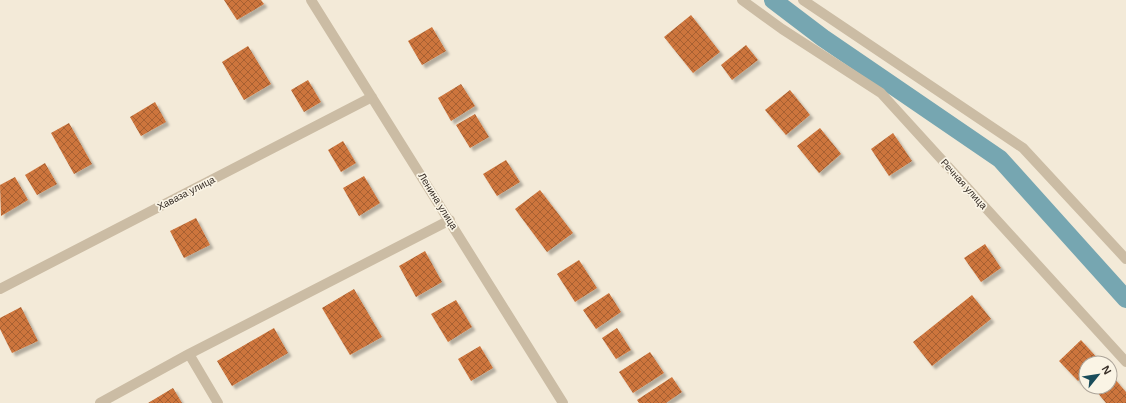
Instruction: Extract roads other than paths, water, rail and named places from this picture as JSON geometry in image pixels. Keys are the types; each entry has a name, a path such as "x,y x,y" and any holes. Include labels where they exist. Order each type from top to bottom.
{"street":[{"name":"Ленина улица","path":"311,0 450,220 563,403"},
{"name":"Речная улица","path":"742,0 782,29 881,93 1126,362"},
{"path":"803,0 1023,148 1126,260"},
{"name":"Хаваза улица","path":"0,289 372,96"},
{"path":"100,403 189,354 450,220"},
{"path":"189,354 218,403"}],"waterway":[{"path":"773,0 823,38 1000,159 1126,299"}]}
